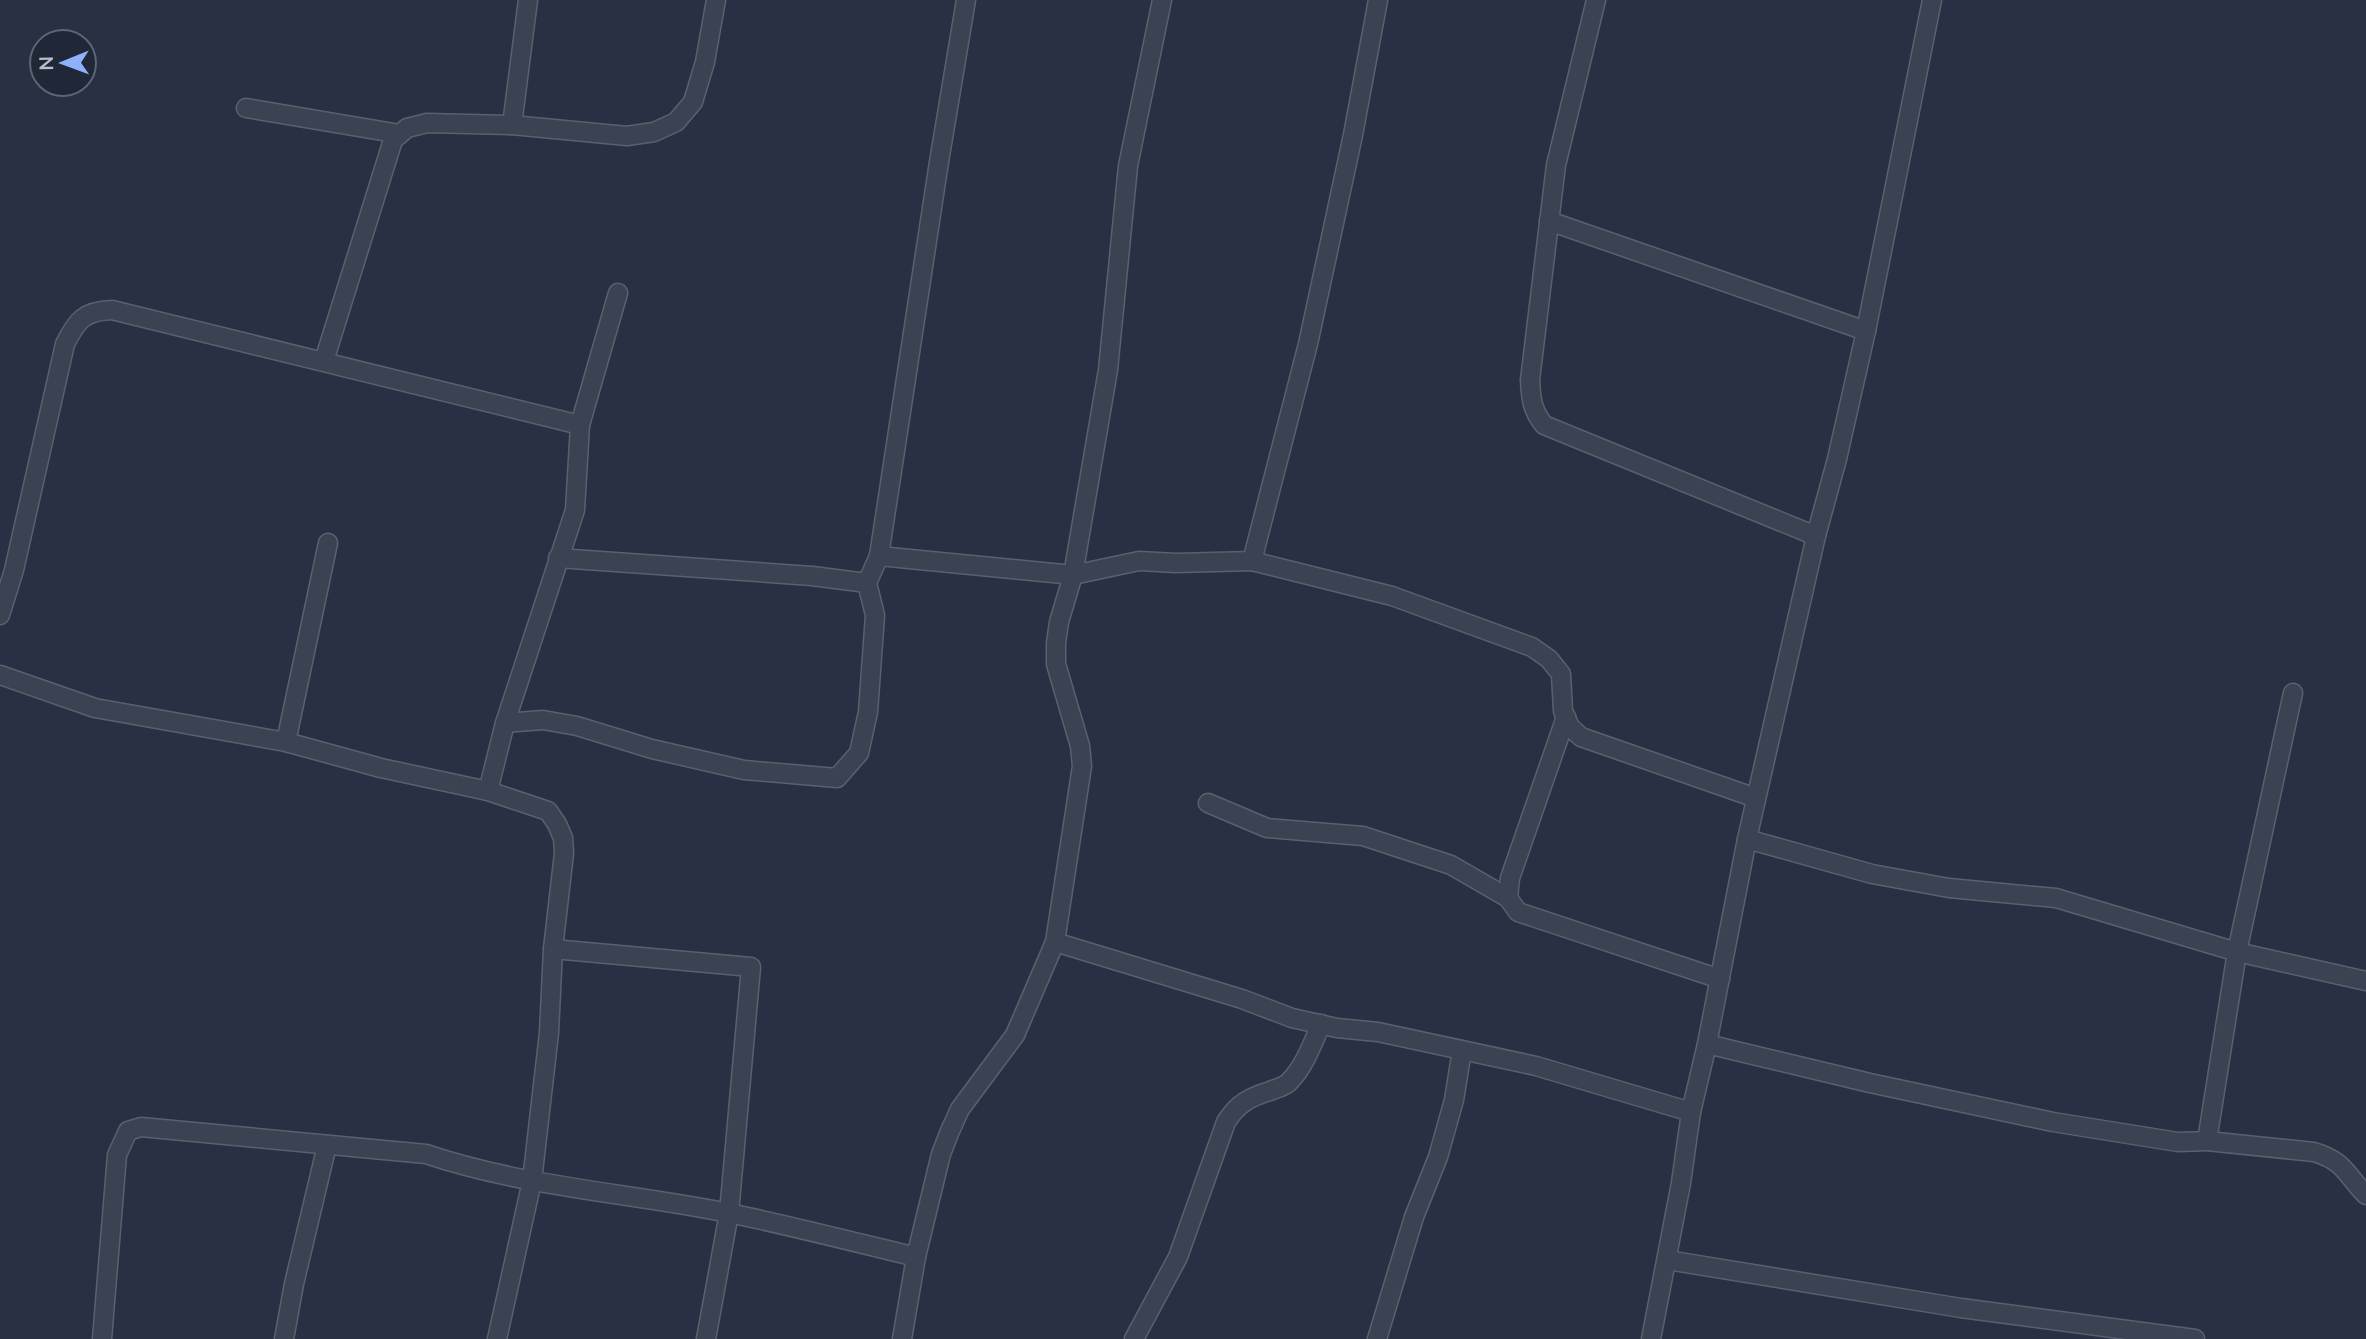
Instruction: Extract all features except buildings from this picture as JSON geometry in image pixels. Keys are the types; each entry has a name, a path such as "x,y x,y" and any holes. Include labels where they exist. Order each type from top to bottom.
{"street":[{"path":"512,125 527,0"},
{"path":"324,361 393,139 407,128 428,123 512,125 626,136 654,132 676,122 693,102 705,62 716,0"},
{"path":"505,723 543,720 577,726 692,759 744,770 837,778 859,752 868,712 875,615 867,583 880,556 966,0"},
{"path":"902,1339 916,1257 941,1154 960,1109 1015,1035 1055,942 1082,766 1080,746 1056,664 1059,622 1073,575 1108,370 1128,166 1162,0"},
{"path":"1252,561 1308,344 1353,135 1378,0"},
{"path":"1596,0 1556,165 1530,380 1531,402 1544,425 1816,536"},
{"path":"1651,1339 1691,1112 1707,1044 1746,839 1866,331 1932,0"},
{"path":"246,108 400,134"},
{"path":"1549,221 1866,331"},
{"path":"488,791 505,723 575,510 580,425 618,293"},
{"path":"0,615 14,570 65,344 75,324 93,311 112,310 580,425"},
{"path":"286,741 328,542"},
{"path":"880,556 1073,575 1139,561 1252,561 1392,596 1532,647 1549,659 1560,674 1570,727 1581,737 1756,798"},
{"path":"558,558 812,576 867,583"},
{"path":"0,675 95,708 286,741 382,768 488,791 548,811 558,824 564,853 553,949 549,1033 532,1181 497,1339"},
{"path":"2207,1141 2237,952 2293,693"},
{"path":"1508,898 1510,878 1566,717"},
{"path":"1208,803 1268,828 1363,836 1451,865 1508,898 1518,912 1720,979"},
{"path":"1746,839 1898,879 1949,888 2056,898 2237,952 2366,981"},
{"path":"1055,942 1242,999 1292,1018 1378,1032 1536,1066 1691,1112"},
{"path":"553,949 751,967 729,1213 706,1339"},
{"path":"1134,1339 1178,1257 1226,1122 1240,1104 1289,1082 1309,1052 1321,1024"},
{"path":"1707,1044 2053,1122 2178,1142 2207,1141 2314,1152 2328,1156 2349,1172 2366,1195"},
{"path":"1377,1339 1414,1217 1438,1157 1454,1100 1462,1050"},
{"path":"102,1339 117,1155 128,1131 141,1126 426,1154 460,1165 532,1181 729,1213 916,1257"},
{"path":"284,1339 294,1284 327,1145"},
{"path":"1667,1260 1961,1308 2195,1339"}]}
